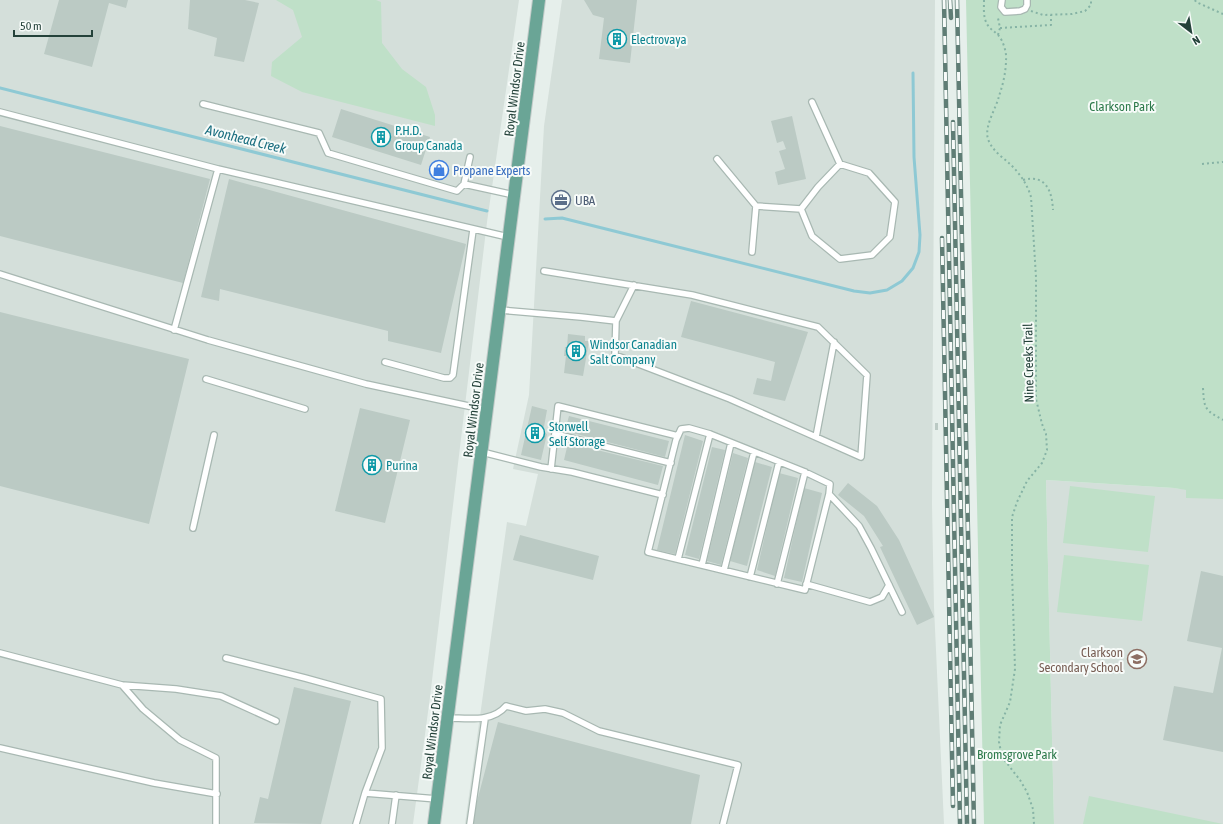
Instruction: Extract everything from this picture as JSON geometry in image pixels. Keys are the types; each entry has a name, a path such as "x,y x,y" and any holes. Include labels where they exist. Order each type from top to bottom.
{"main road":[{"name":"Royal Windsor Drive","path":"434,824 539,0"}],"lane":[{"path":"1002,0 1002,7 1005,12 1020,11 1025,9 1027,0"},
{"path":"801,209 812,236 840,259 872,255 890,237 895,202 869,173 840,164 812,102"},
{"path":"203,104 319,133 328,153 457,190 464,184 470,157"},
{"path":"0,112 218,169 472,230 508,237"},
{"path":"717,159 756,206 752,252"},
{"path":"801,209 818,187 840,164"},
{"path":"174,330 218,169"},
{"path":"464,184 514,195"},
{"path":"756,206 801,209"},
{"path":"385,362 444,378 450,378 453,375 472,230"},
{"path":"544,271 634,285 692,295 818,327 867,375 861,457 730,399 615,356 616,321 634,285"},
{"path":"0,274 174,330 366,384 487,410"},
{"path":"500,310 616,321"},
{"path":"816,437 834,342"},
{"path":"206,379 305,409"},
{"path":"551,469 558,406 678,436"},
{"path":"689,428 710,434 805,472 830,484 829,494 805,590 648,552 662,495 681,429 689,428"},
{"path":"555,434 671,463"},
{"path":"678,559 710,434"},
{"path":"193,528 214,435"},
{"path":"702,565 731,443"},
{"path":"482,452 551,469 572,472 662,495"},
{"path":"724,570 754,452"},
{"path":"750,577 779,462"},
{"path":"777,584 805,472"},
{"path":"829,494 859,526 902,612"},
{"path":"806,584 870,602 882,597 889,585"},
{"path":"0,653 122,685 176,689 221,696 276,721"},
{"path":"226,658 381,699 382,748 365,793 356,824"},
{"path":"122,685 143,709 180,740 216,758 216,824"},
{"path":"448,718 485,718 499,713 506,706 526,711 548,709 571,716 599,731 738,765 722,824"},
{"path":"470,824 485,718"},
{"path":"0,748 154,783 217,794"},
{"path":"365,793 438,799"},
{"path":"392,824 396,795"}],"path":[{"name":"Nine Creeks Trail","path":"984,0 984,14 986,22 990,29 998,35 1002,42 1007,59 1000,96 988,126 988,138 993,149 1014,168 1028,187 1030,197 1036,277 1036,399 1046,434 1047,450 1042,463 1027,481 1012,517 1015,668 1010,702 1000,725 999,742 1002,757 1020,780 1027,792 1033,810 1034,824"},
{"path":"1025,9 1043,16 1072,14 1085,11 1091,6 1091,0"},
{"path":"1195,0 1196,2 1223,14"},
{"path":"998,35 1000,28 998,18 1005,12"},
{"path":"1000,28 1050,25 1051,15"},
{"path":"1202,164 1223,162"},
{"path":"1023,180 1029,178 1038,179 1043,182 1049,188 1053,201 1053,210"},
{"path":"1204,388 1204,404 1208,410 1223,420"}],"shaded area":[{"path":"0,0 519,0 487,222 430,697 413,824 0,824"},
{"path":"562,0 935,0 932,504 934,607 944,824 465,824 507,522 526,526 538,474 513,469 529,395 544,126"},
{"name":"Clarkson Secondary School","path":"1046,480 1174,488 1223,494 1223,824 1054,824"}],"green space":[{"path":"276,0 376,0 381,2 382,43 402,69 426,87 435,115 435,126 302,92 271,76 272,62 302,37 293,10"},
{"name":"Clarkson Park","path":"966,0 1223,0 1223,499 1186,498 1186,490 1174,488 1046,480 1054,824 984,824"},
{"path":"1070,486 1155,496 1148,552 1063,543"},
{"path":"1064,555 1149,565 1142,621 1057,612"},
{"path":"1089,796 1223,824 1083,824"}],"building":[{"path":"59,0 128,0 126,8 109,3 92,67 44,54"},
{"path":"190,0 245,0 259,3 244,62 214,56 217,38 188,29"},
{"name":"Electrovaya","path":"584,0 637,0 630,63 599,59 604,18 593,15"},
{"name":"P.H.D. Group Canada","path":"341,109 430,137 421,165 332,137"},
{"path":"792,116 806,179 778,185 775,172 785,169 779,151 786,149 783,141 777,143 771,121"},
{"path":"0,126 210,179 183,283 0,236"},
{"path":"229,179 466,244 441,353 388,341 388,331 220,289 219,301 201,297"},
{"path":"691,301 808,332 785,401 753,394 757,378 771,381 775,362 681,337"},
{"path":"0,312 189,359 149,524 0,486"},
{"name":"Windsor Canadian Salt Company","path":"568,334 585,336 585,341 589,341 583,376 564,373 566,356 564,356 565,347 567,347"},
{"name":"Storwell Self Storage","path":"532,406 547,410 543,432 547,434 541,460 521,455"},
{"name":"Purina","path":"360,408 410,420 385,523 335,511"},
{"path":"569,416 669,441 665,457 565,431"},
{"path":"935,423 938,423 938,430 935,430"},
{"path":"685,435 703,441 675,554 657,550"},
{"path":"568,443 663,466 658,485 564,460"},
{"path":"712,447 725,450 699,559 685,555"},
{"path":"733,453 748,458 721,565 707,561"},
{"path":"755,462 772,467 747,566 730,561"},
{"path":"779,473 798,478 775,576 757,570"},
{"path":"848,483 877,506 899,540 934,617 917,625 880,547 883,546 864,516 838,495"},
{"path":"804,488 822,493 802,582 784,578"},
{"path":"520,535 599,556 593,580 513,560"},
{"path":"1201,571 1223,576 1223,752 1163,740 1174,686 1213,693 1222,648 1187,641"},
{"path":"294,687 351,701 321,824 254,823 260,797 268,799"},
{"path":"498,722 700,775 691,824 471,824"}],"waterway":[{"path":"545,219 562,218 854,291 870,293 887,290 902,281 913,268 919,252 920,235 914,157 913,73"},
{"name":"Avonhead Creek","path":"0,88 487,211"}],"railway":[{"path":"944,0 960,824"},
{"path":"950,0 951,18"},
{"path":"957,0 974,824"},
{"path":"953,122 967,824"},
{"path":"942,238 953,806"}],"place":[{"name":"Electrovaya","path":"617,39"},
{"name":"P.H.D. Group Canada","path":"381,137"},
{"name":"Propane Experts","path":"439,170"},
{"name":"UBA","path":"561,200"},
{"name":"Windsor Canadian Salt Company","path":"576,351"},
{"name":"Storwell Self Storage","path":"535,433"},
{"name":"Purina","path":"372,465"},
{"name":"Clarkson Secondary School","path":"1137,659"}],"park label":[{"name":"Bromsgrove Park","path":"1017,754"}]}
